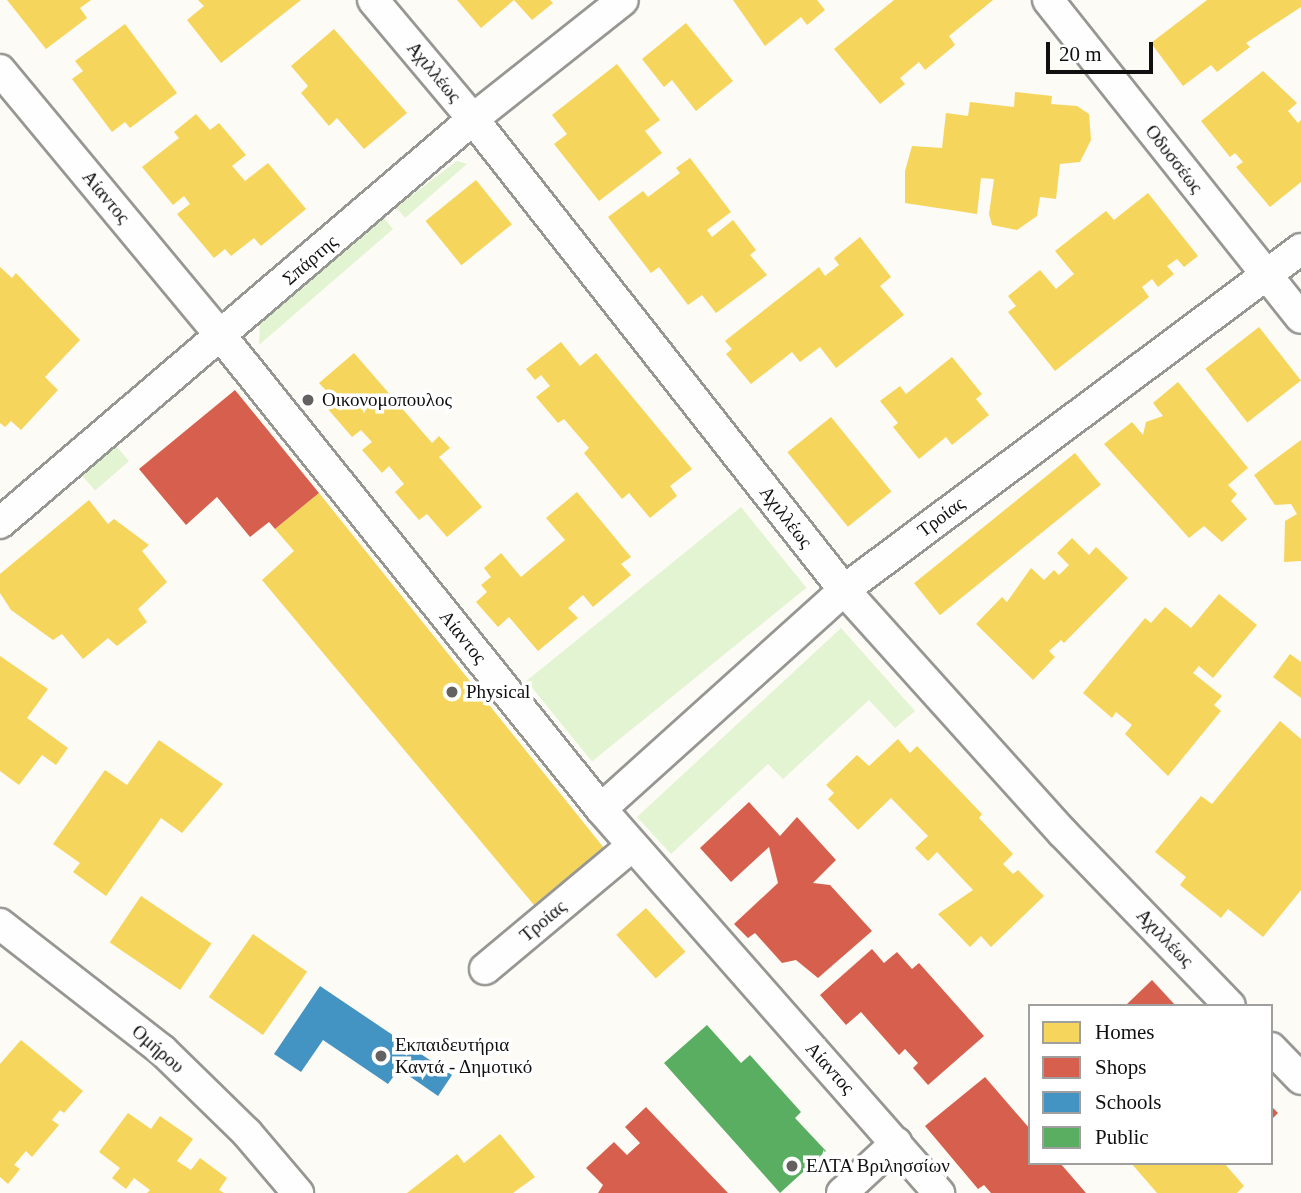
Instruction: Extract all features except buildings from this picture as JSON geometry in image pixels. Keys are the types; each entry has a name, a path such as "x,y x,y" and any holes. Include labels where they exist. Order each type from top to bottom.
{"street":[{"name":"Αχιλλέως","path":"373,0 473,119 844,590 1063,833 1228,1004"},
{"name":"Σπάρτης","path":"0,523 473,119 623,0"},
{"name":"Οδυσσέως","path":"1048,0 1301,318"},
{"name":"Αίαντος","path":"0,70 221,336 601,809 939,1193"},
{"name":"Τροίας","path":"601,809 844,590 1301,249"},
{"name":"Τροίας","path":"485,969 632,846"},
{"name":"Ομήρου","path":"0,924 162,1051 247,1133 298,1193"},
{"path":"1273,1050 1301,1079"},
{"path":"842,1193 897,1143"}],"green space":[{"path":"457,161 467,164 405,218 396,207"},
{"path":"383,217 393,229 259,345 260,323 266,314"},
{"path":"110,439 129,461 95,490 76,469"},
{"path":"741,507 806,588 592,762 527,681"},
{"path":"841,628 915,711 895,728 869,700 783,779 768,764 671,854 637,817"}],"place":[{"name":"Οικονομοπουλος","path":"308,400"},
{"name":"Physical","path":"452,692"},
{"name":"Εκπαιδευτήρια Καντά - Δημοτικό","path":"381,1056"},
{"name":"ΕΛΤΑ Βριλησσίων","path":"792,1166"}]}
